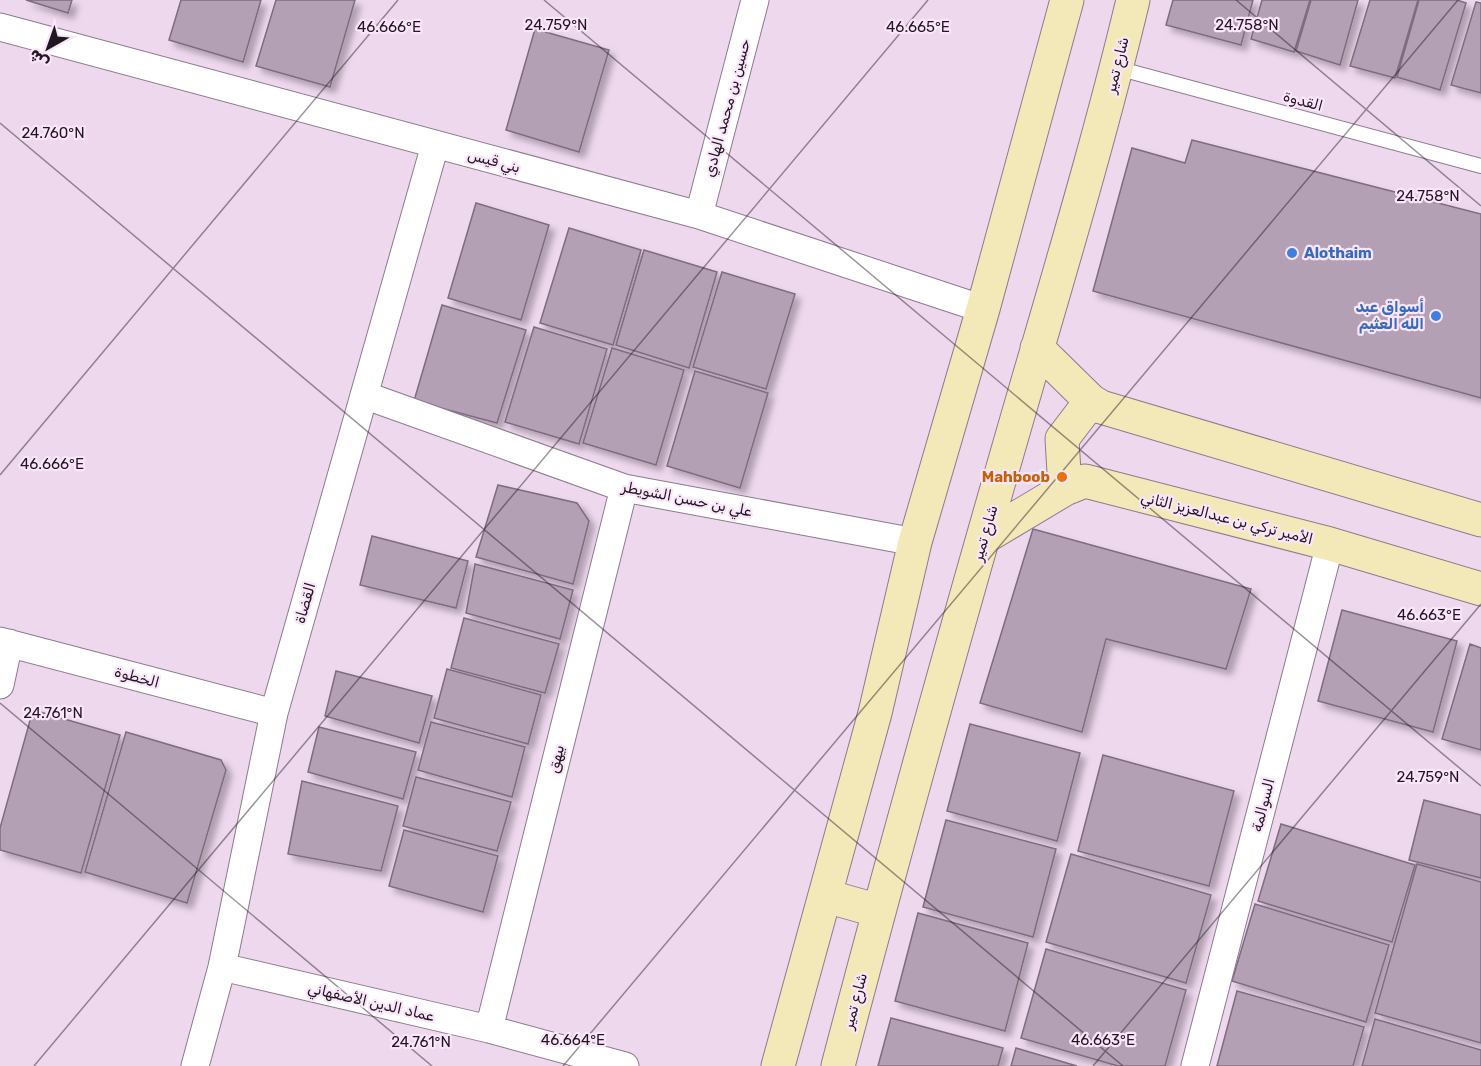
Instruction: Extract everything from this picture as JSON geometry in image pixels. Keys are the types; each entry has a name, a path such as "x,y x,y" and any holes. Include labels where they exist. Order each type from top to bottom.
{"street":[{"name":"حسين بن محمد الهادي","path":"699,215 755,0"},
{"path":"778,1066 875,713 915,542 983,309 1067,0"},
{"name":"شارع تمير","path":"838,1066 879,911 1117,68 1134,0"},
{"name":"بني قيس","path":"0,27 699,215 983,309"},
{"name":"القضاة","path":"195,1066 222,967 274,712 435,145"},
{"path":"1037,348 1091,401 1112,410 1481,520"},
{"name":"علي بن حسن الشويطر","path":"364,395 624,488 915,542"},
{"path":"1065,489 1062,439 1091,401"},
{"name":"الأمير تركي بن عبدالعزيز الثاني","path":"983,538 1065,489 1085,481 1330,544 1481,589"},
{"name":"بيهق","path":"489,1029 624,488"},
{"name":"السوالمة","path":"1196,1066 1330,544"},
{"path":"0,685 5,642"},
{"name":"الخطوة","path":"5,642 274,712"},
{"path":"826,896 879,911"},
{"name":"عماد الدين الأصفهاني","path":"222,967 489,1029 625,1066"}],"lane":[{"name":"القدوة","path":"1117,68 1481,166"}],"building":[{"path":"26,0 72,0 68,13"},
{"path":"181,0 261,0 243,62 169,40"},
{"path":"276,0 355,0 330,87 256,66"},
{"path":"1173,0 1253,0 1241,45 1166,25"},
{"path":"1262,0 1310,0 1294,52 1251,39"},
{"path":"1311,0 1358,0 1340,65 1296,51"},
{"path":"1370,0 1418,0 1395,78 1350,66"},
{"path":"1419,0 1457,0 1466,3 1440,90 1397,77"},
{"path":"1476,2 1481,3 1481,93 1451,85"},
{"path":"535,29 609,50 579,152 506,130"},
{"name":"Alothaim","path":"1192,140 1481,214 1481,398 1093,291 1132,148 1185,163"},
{"path":"476,203 549,225 521,320 448,298"},
{"path":"569,228 641,250 613,345 540,323"},
{"path":"644,250 717,272 689,368 616,345"},
{"path":"722,272 795,294 766,389 693,367"},
{"path":"442,305 526,330 497,423 414,401"},
{"path":"534,327 607,349 579,444 505,422"},
{"path":"612,348 684,370 656,465 583,443"},
{"path":"695,371 768,393 740,488 667,466"},
{"path":"498,485 577,503 589,521 573,584 476,557"},
{"path":"1033,529 1251,589 1226,669 1106,639 1082,732 980,703"},
{"path":"372,536 468,561 456,608 360,585"},
{"path":"475,564 573,590 560,639 466,613"},
{"path":"1342,610 1457,641 1433,732 1318,701"},
{"path":"464,618 559,644 545,693 451,668"},
{"path":"1470,644 1481,648 1481,750 1442,739"},
{"path":"447,669 541,695 528,744 434,718"},
{"path":"336,671 432,696 419,743 325,716"},
{"path":"40,712 120,735 81,873 0,850 0,828 31,717"},
{"path":"431,722 525,747 512,797 418,770"},
{"path":"970,724 1080,753 1057,841 947,811"},
{"path":"319,727 416,752 403,799 308,772"},
{"path":"126,732 221,760 226,770 187,903 85,872"},
{"path":"1103,755 1234,791 1209,886 1078,851"},
{"path":"416,777 511,802 497,851 403,826"},
{"path":"302,781 398,806 381,871 288,854"},
{"path":"1424,800 1481,815 1481,878 1409,860"},
{"path":"946,820 1056,849 1033,937 923,907"},
{"path":"1281,824 1415,865 1392,942 1258,901"},
{"path":"404,830 498,856 483,912 389,886"},
{"path":"1071,854 1211,895 1186,983 1046,942"},
{"path":"1417,864 1481,882 1481,1043 1375,1013"},
{"path":"1255,904 1389,945 1366,1022 1232,981"},
{"path":"918,913 1028,943 1005,1031 895,1001"},
{"path":"1046,949 1186,990 1165,1066 1118,1066 1021,1038"},
{"path":"1237,991 1364,1027 1353,1066 1217,1066"},
{"path":"891,1018 1003,1048 998,1066 878,1066"},
{"path":"1375,1019 1481,1050 1481,1066 1362,1066"},
{"path":"1016,1048 1077,1066 1011,1066"}],"place":[{"name":"Alothaim","path":"1292,253"},
{"name":"أسواق عبد الله العثيم","path":"1436,316"},
{"name":"Mahboob","path":"1062,477"}]}
